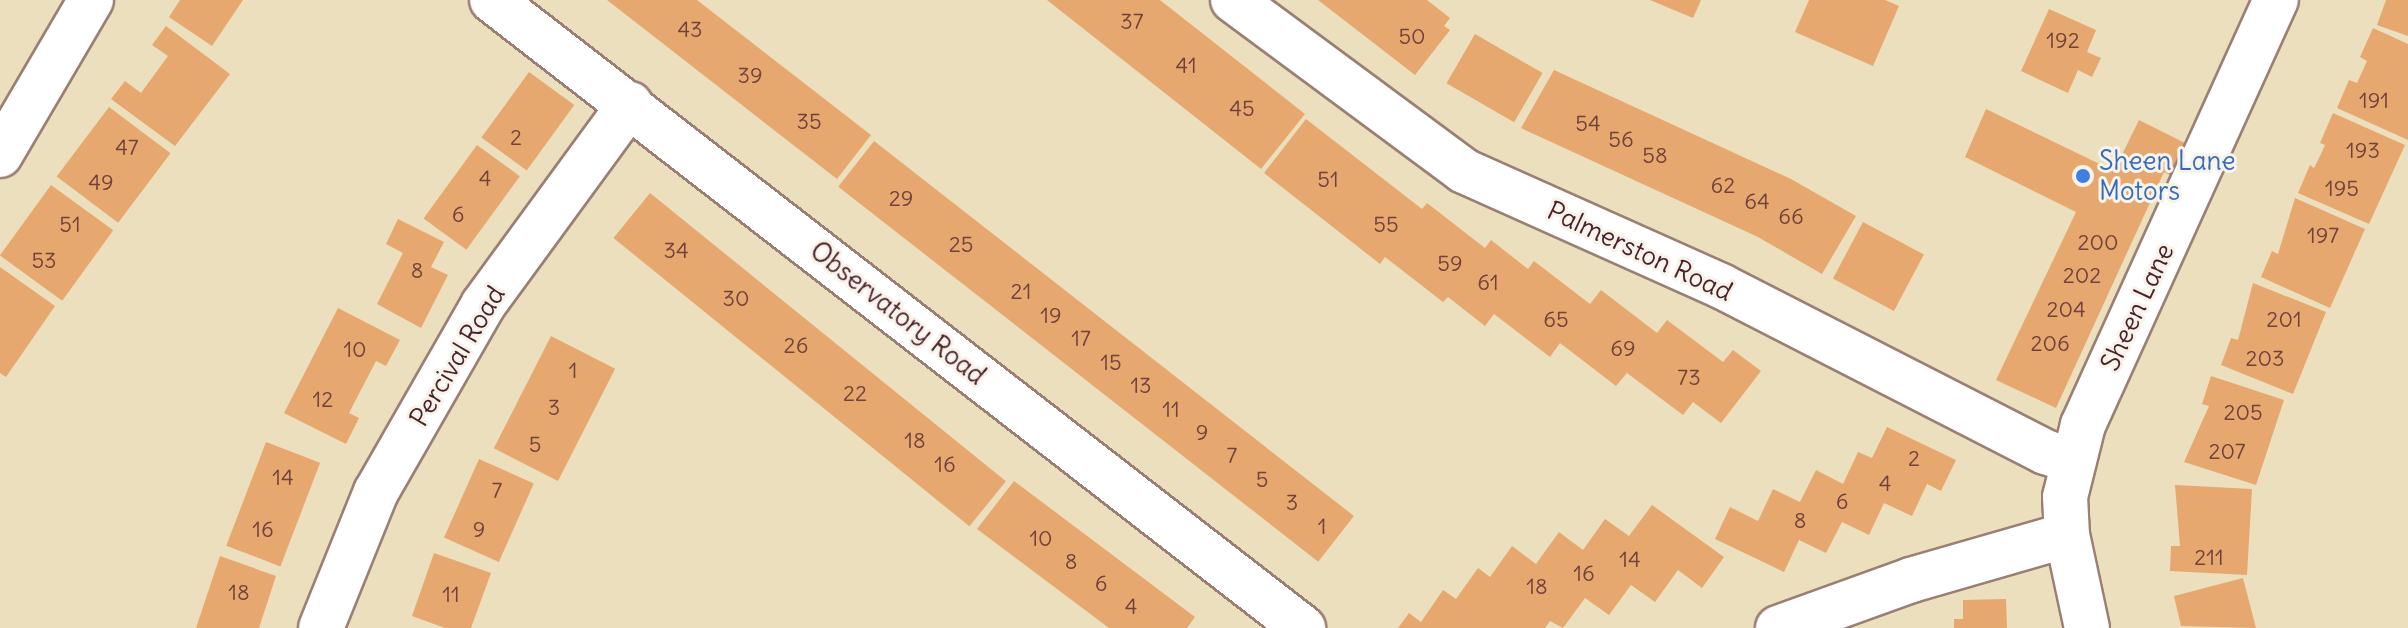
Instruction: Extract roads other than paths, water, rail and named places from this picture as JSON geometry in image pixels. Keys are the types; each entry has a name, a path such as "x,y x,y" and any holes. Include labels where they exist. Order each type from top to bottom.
{"street":[{"path":"0,155 91,0"},
{"name":"Observatory Road","path":"492,0 1303,628"},
{"name":"Palmerston Road","path":"1233,0 1464,171 1721,286 2045,452 2072,460"},
{"name":"Sheen Lane","path":"2087,628 2067,535 2065,497 2072,460 2083,425 2276,0"},
{"name":"Percival Road","path":"321,628 376,492 483,305 630,104"},
{"path":"1778,628 1911,580 2067,535"}],"place":[{"name":"Sheen Lane Motors","path":"2083,176"}]}
